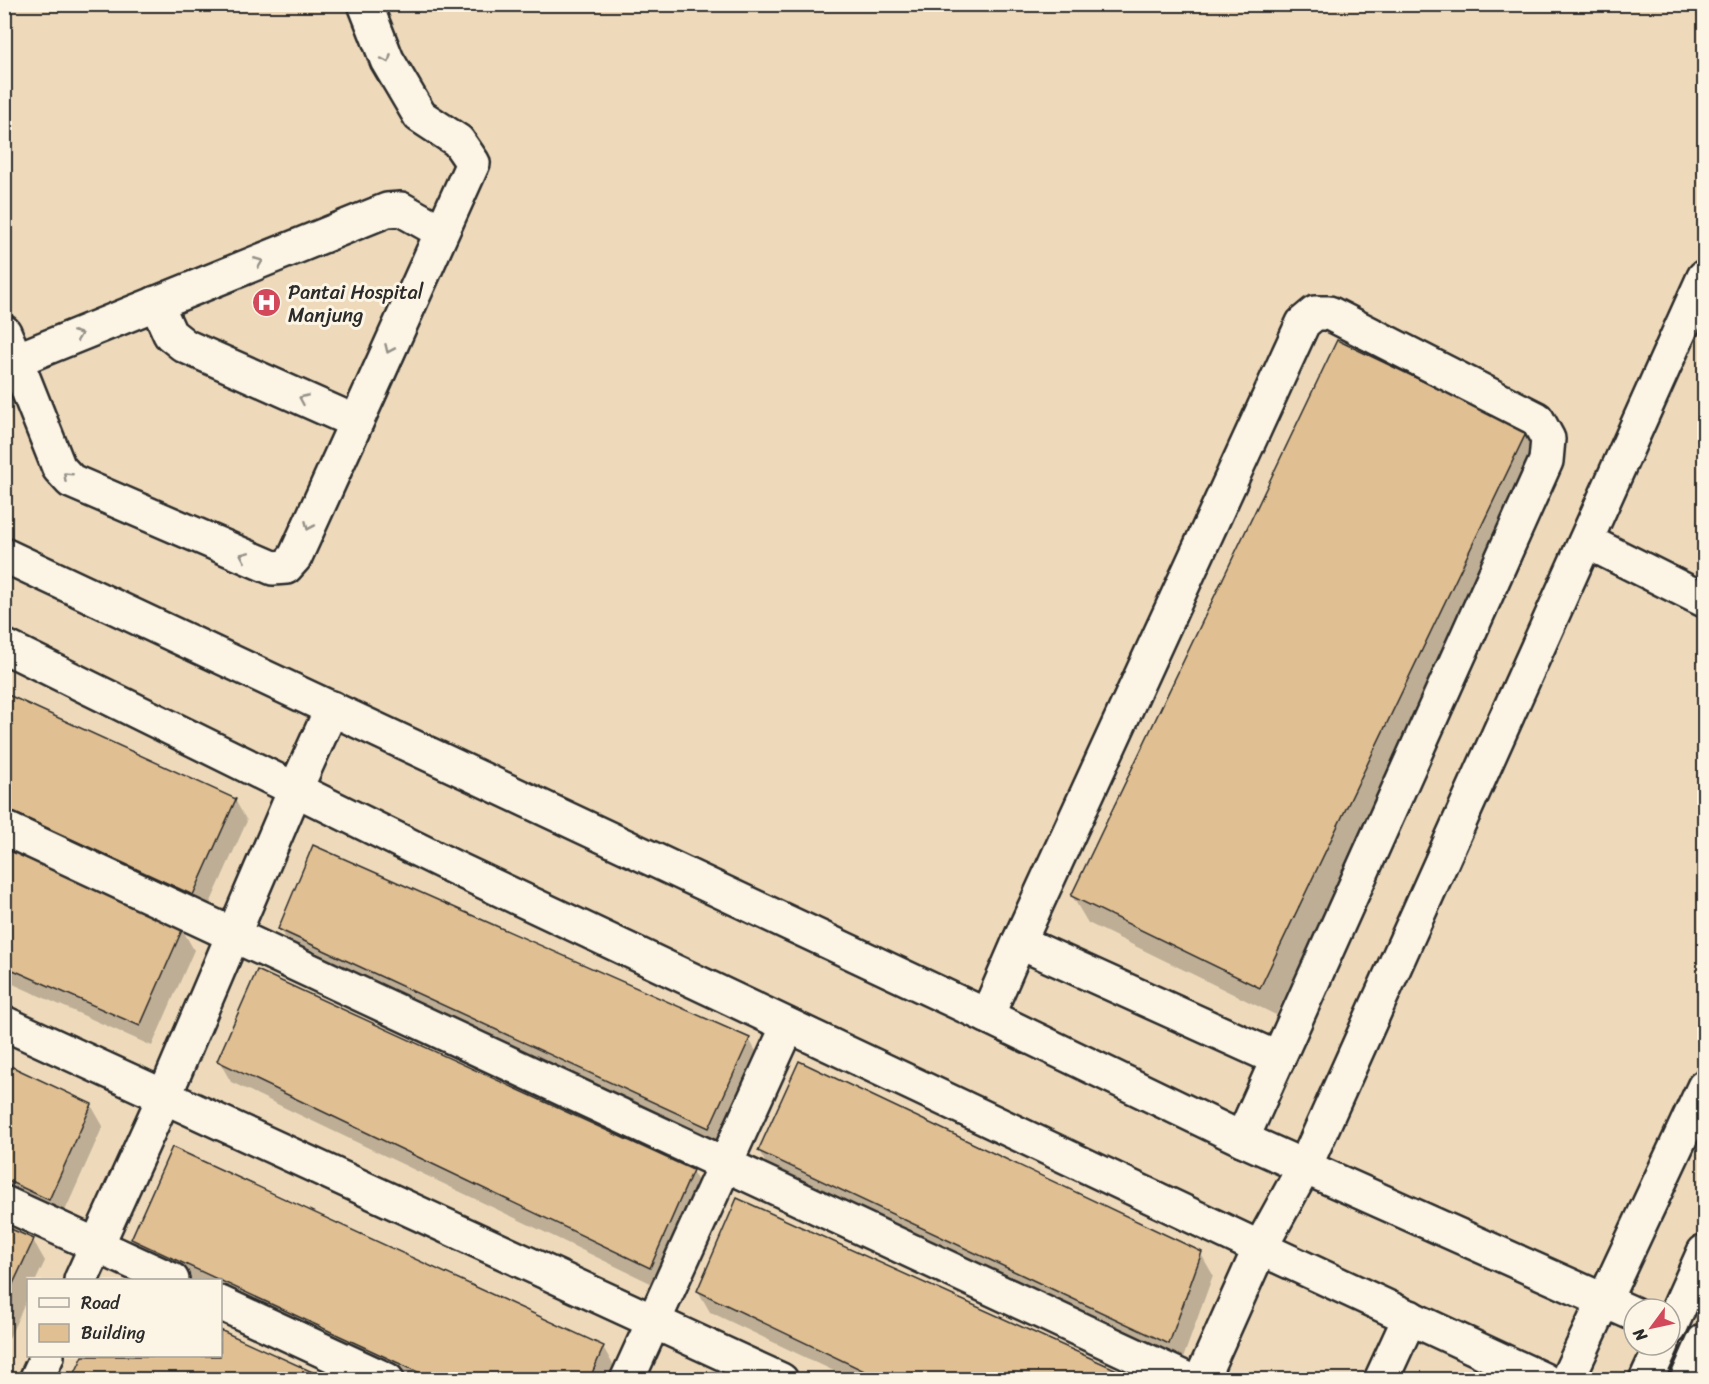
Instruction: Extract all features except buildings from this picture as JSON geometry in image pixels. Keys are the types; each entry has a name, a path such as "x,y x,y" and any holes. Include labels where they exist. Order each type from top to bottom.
{"street":[{"path":"365,4 387,60 420,116 458,141 473,163 442,232 295,557 286,567 273,568 71,481 59,468 8,352 156,303 387,210 401,209 442,232"},
{"path":"1201,1380 1260,1248 1305,1166 1704,277"},
{"path":"156,303 170,334 185,346 356,422"},
{"path":"987,1016 1303,323 1315,313 1329,313 1537,419 1548,439 1546,461 1242,1139"},
{"path":"1586,542 1704,600"},
{"path":"4,555 987,1016 1242,1139 1622,1308"},
{"path":"4,646 455,868 1544,1380"},
{"path":"82,1279 164,1097 295,789 332,708"},
{"path":"4,828 1188,1380"},
{"path":"1019,942 1278,1059"},
{"path":"4,1023 780,1380"},
{"path":"627,1380 788,1026"},
{"path":"1567,1380 1704,1087"},
{"path":"4,1203 168,1279"},
{"path":"1682,1302 1704,1252"},
{"path":"222,1304 387,1380"},
{"path":"1382,1380 1410,1317"},
{"path":"1682,1334 1704,1343 1687,1380"},
{"path":"36,1380 47,1357"},
{"path":"1646,1380 1657,1357"}],"shaded area":[{"path":"5,5 1704,5 1704,1379 5,1380"}],"place":[{"name":"Pantai Hospital Manjung","path":"267,303"}]}
